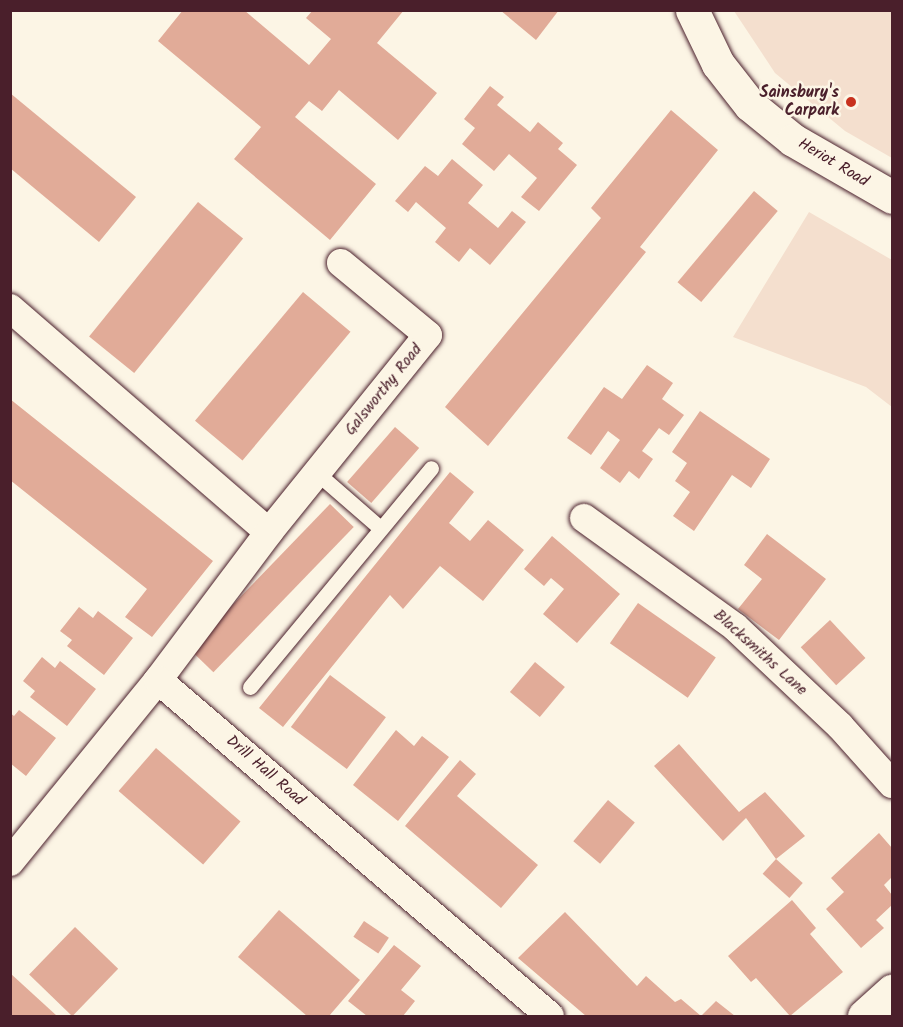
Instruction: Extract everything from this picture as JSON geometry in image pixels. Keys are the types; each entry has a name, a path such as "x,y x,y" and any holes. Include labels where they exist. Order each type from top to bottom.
{"main road":[{"name":"Heriot Road","path":"692,10 718,64 750,105 794,140 892,197"}],"street":[{"name":"Galsworthy Road","path":"158,680 269,532 428,335 340,263"},
{"path":"10,308 269,532"},
{"name":"Blacksmiths Lane","path":"584,518 735,627 840,726 892,784"},
{"path":"10,862 158,680"},
{"name":"Drill Hall Road","path":"158,680 550,1017"}],"lane":[{"path":"250,687 431,468"},
{"path":"317,473 380,528"}],"shaded area":[{"name":"Sainsbury's Carpark","path":"734,11 892,11 892,158 845,131 775,73"},
{"path":"809,212 892,260 892,407 866,387 733,337"}],"building":[{"path":"183,10 244,10 309,65 331,39 306,18 313,10 404,10 377,43 437,93 398,140 339,90 322,111 309,101 295,117 376,184 330,240 234,159 261,127 158,41"},
{"path":"500,10 559,10 536,40"},
{"path":"490,86 504,97 497,105 530,132 538,122 563,143 558,149 577,165 539,211 521,197 537,178 509,154 494,171 462,144 475,128 464,119"},
{"path":"10,93 136,197 99,242 10,168"},
{"path":"671,110 718,150 640,247 646,252 488,446 445,407 601,218 591,208"},
{"path":"452,159 483,185 468,203 498,228 512,211 526,222 490,265 470,248 459,262 435,242 446,228 416,202 408,212 395,201 425,166 438,176"},
{"path":"754,191 778,211 701,302 678,282"},
{"path":"198,202 243,239 134,373 89,336"},
{"path":"303,292 350,332 243,461 195,421"},
{"path":"647,365 673,383 662,399 684,415 669,435 659,428 642,451 653,459 639,479 629,471 620,483 600,468 620,440 608,431 591,455 567,438 604,387 622,399"},
{"path":"10,399 213,561 152,637 125,617 147,589 10,480"},
{"path":"700,411 770,459 751,488 732,475 694,531 673,516 690,492 675,481 687,463 672,452"},
{"path":"395,427 419,448 371,503 347,482"},
{"path":"450,472 474,492 449,523 470,541 488,520 524,550 483,601 440,566 403,609 390,595 283,727 259,708"},
{"path":"330,504 354,527 213,672 190,649"},
{"path":"767,534 826,579 779,640 738,609 762,579 744,565"},
{"path":"552,536 620,594 577,643 543,614 564,589 551,578 544,586 524,569"},
{"path":"638,603 716,657 688,698 610,643"},
{"path":"79,607 93,618 98,611 133,638 104,675 67,646 72,640 60,631"},
{"path":"830,620 865,658 836,685 801,647"},
{"path":"42,657 55,668 60,661 96,689 67,726 30,697 35,691 23,681"},
{"path":"535,662 565,687 540,717 510,692"},
{"path":"330,675 386,717 347,769 291,727"},
{"path":"19,710 56,738 26,776 10,763 10,713 14,716"},
{"path":"396,730 414,746 422,736 449,757 398,821 353,785"},
{"path":"679,744 739,812 765,792 805,836 776,859 746,818 723,841 654,766"},
{"path":"156,748 241,821 203,864 119,791"},
{"path":"460,760 476,774 457,796 538,865 501,908 405,826"},
{"path":"608,800 635,822 600,864 573,841"},
{"path":"879,833 892,848 892,877 884,885 892,895 892,905 876,920 884,928 861,948 826,909 844,892 831,878"},
{"path":"776,859 803,883 789,898 763,874"},
{"path":"792,900 816,928 810,934 843,972 790,1016 756,978 751,982 728,956"},
{"path":"279,910 360,980 329,1016 307,1016 238,957"},
{"path":"565,912 637,986 646,976 675,1002 681,999 701,1016 586,1016 518,958"},
{"path":"364,921 389,938 378,954 353,937"},
{"path":"75,927 118,969 72,1016 29,974"},
{"path":"394,945 421,966 401,990 415,1001 403,1016 367,1016 348,1001"},
{"path":"10,973 57,1016 11,1016"},
{"path":"716,1001 735,1016 701,1016"}],"place":[{"name":"Sainsbury's Carpark","path":"851,102"}]}
